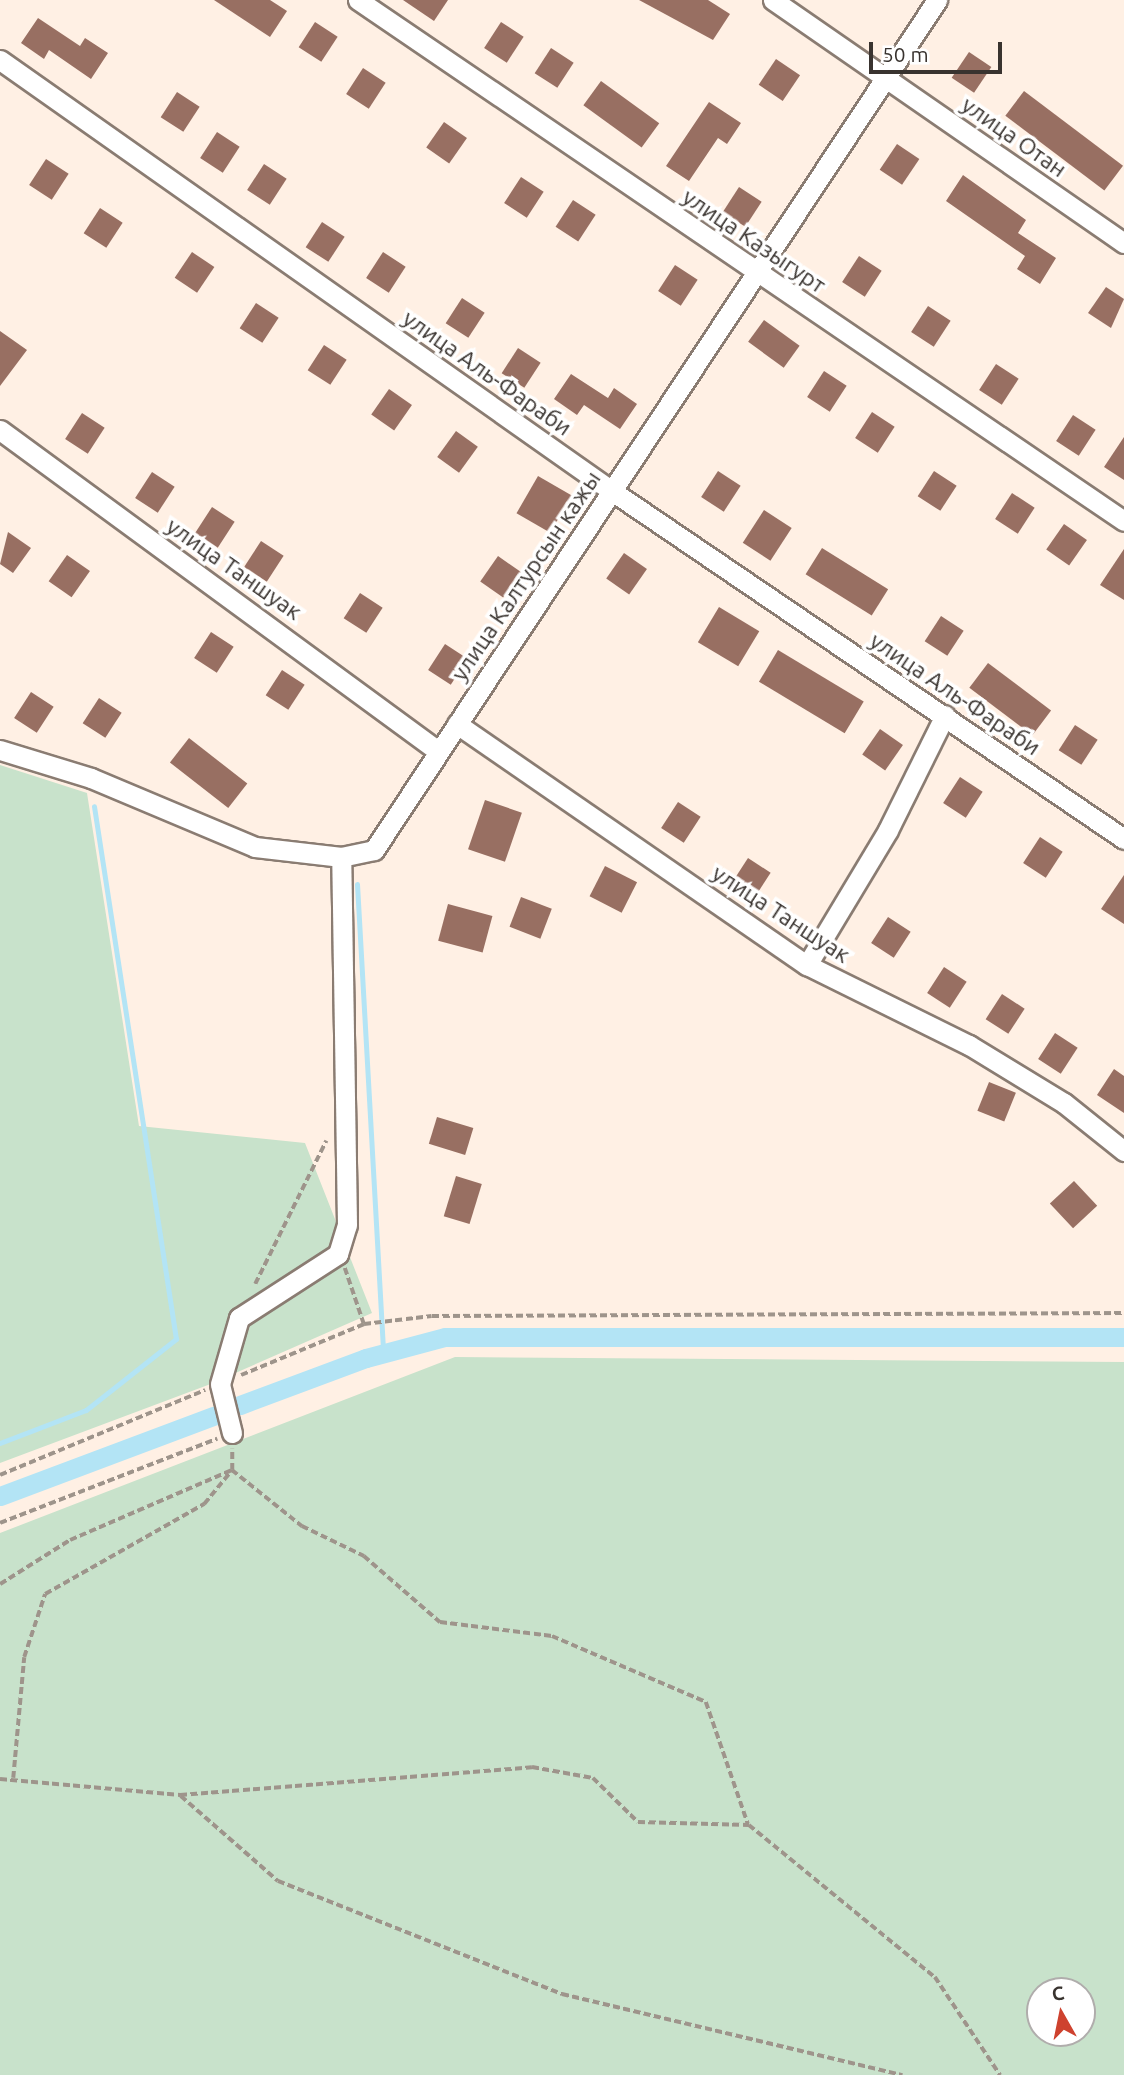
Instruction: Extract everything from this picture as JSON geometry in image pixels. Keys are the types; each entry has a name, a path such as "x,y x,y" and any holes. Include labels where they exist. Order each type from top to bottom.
{"street":[{"name":"улица Казыгурт","path":"358,0 1124,521"},
{"name":"улица Отан","path":"773,0 1124,243"},
{"name":"улица Калтурсын кажы","path":"0,750 90,778 255,847 341,858 374,850 937,0"},
{"name":"улица Аль-Фараби","path":"0,60 612,491 1124,839"},
{"name":"улица Таншуак","path":"0,429 438,751"},
{"path":"807,965 888,830 944,715"},
{"name":"улица Таншуак","path":"457,724 807,965 968,1045 1064,1102 1124,1151"},
{"path":"232,1433 220,1384 239,1318 338,1254 347,1225 341,858"}],"path":[{"path":"239,1318 326,1141 346,1125"},
{"path":"338,1254 364,1324"},
{"path":"0,1475 364,1324 390,1321 1124,1313"},
{"path":"0,1523 232,1433 232,1470 204,1504 45,1594 24,1657 13,1778"},
{"path":"0,1584 70,1540 232,1470"},
{"path":"232,1470 302,1526 364,1556 440,1622 552,1636 706,1702 748,1825 935,1977 1000,2075"},
{"path":"0,1779 13,1778 180,1796 533,1767 593,1779 638,1822 748,1825"},
{"path":"180,1796 278,1881 562,1994 903,2075"}],"green space":[{"path":"0,765 87,793 139,1126 305,1143 372,1313 208,1385 0,1463"},
{"path":"455,1357 1124,1362 1124,2075 0,2075 0,1533"}],"building":[{"path":"214,0 270,0 287,11 270,37"},
{"path":"403,0 448,0 434,21"},
{"path":"639,0 708,0 730,14 713,40"},
{"path":"38,18 80,46 85,38 108,53 91,79 49,50 44,59 21,43"},
{"path":"315,22 338,37 321,62 299,47"},
{"path":"501,22 524,37 507,63 484,48"},
{"path":"551,48 574,63 557,88 535,73"},
{"path":"969,52 991,67 974,93 952,78"},
{"path":"776,59 800,75 783,101 759,85"},
{"path":"363,68 386,83 369,109 346,94"},
{"path":"601,81 659,123 642,148 583,105"},
{"path":"1024,91 1123,166 1104,190 1005,116"},
{"path":"177,92 200,107 183,132 161,117"},
{"path":"709,102 741,123 727,144 718,138 689,181 666,166"},
{"path":"444,122 467,138 449,163 426,147"},
{"path":"217,132 240,147 223,173 200,158"},
{"path":"897,144 919,159 902,185 880,170"},
{"path":"46,159 69,174 52,200 29,185"},
{"path":"264,164 287,179 270,205 247,190"},
{"path":"963,175 1026,220 1018,233 1056,258 1040,284 1017,269 1025,256 946,201"},
{"path":"521,177 544,192 527,218 504,203"},
{"path":"739,187 762,202 745,227 723,212"},
{"path":"573,200 596,215 578,242 556,227"},
{"path":"100,208 123,223 106,248 84,233"},
{"path":"322,222 345,237 328,262 306,247"},
{"path":"192,252 214,267 197,293 175,278"},
{"path":"383,252 406,267 389,293 366,278"},
{"path":"859,256 882,271 865,297 842,282"},
{"path":"675,265 698,280 681,306 658,291"},
{"path":"1106,287 1124,299 1111,328 1088,313"},
{"path":"462,298 485,313 468,338 446,323"},
{"path":"256,303 279,318 262,343 240,328"},
{"path":"928,306 951,321 934,347 911,332"},
{"path":"764,320 800,346 784,368 748,342"},
{"path":"0,331 27,350 0,386"},
{"path":"324,345 347,360 330,385 308,370"},
{"path":"518,348 541,363 524,388 502,373"},
{"path":"996,364 1019,379 1002,405 979,390"},
{"path":"824,371 847,386 830,412 807,397"},
{"path":"571,374 608,398 614,388 637,404 620,429 584,405 577,415 554,399"},
{"path":"389,389 412,405 394,430 371,414"},
{"path":"872,412 895,427 878,453 855,438"},
{"path":"82,413 105,428 88,454 65,439"},
{"path":"1073,415 1096,430 1079,456 1056,441"},
{"path":"456,431 478,447 459,473 437,457"},
{"path":"1124,437 1124,480 1104,467"},
{"path":"718,471 741,486 724,512 701,497"},
{"path":"934,471 957,486 940,511 918,496"},
{"path":"152,472 175,487 158,513 135,498"},
{"path":"538,476 572,496 550,533 516,513"},
{"path":"1012,493 1035,508 1018,534 995,519"},
{"path":"212,507 235,522 218,548 195,533"},
{"path":"764,510 792,528 770,561 743,543"},
{"path":"1064,524 1087,540 1069,565 1046,549"},
{"path":"8,532 31,548 13,573 0,564"},
{"path":"261,541 284,556 267,582 244,567"},
{"path":"822,548 888,589 872,616 806,574"},
{"path":"1124,549 1124,600 1100,585"},
{"path":"624,553 647,569 629,594 606,578"},
{"path":"67,555 90,571 72,597 49,581"},
{"path":"498,556 521,572 503,597 480,581"},
{"path":"360,593 383,608 366,633 344,618"},
{"path":"719,607 759,631 738,666 698,642"},
{"path":"941,616 964,631 947,656 925,641"},
{"path":"211,632 234,647 217,673 194,658"},
{"path":"445,644 468,659 451,685 428,670"},
{"path":"778,650 864,702 845,733 759,682"},
{"path":"988,663 1051,711 1032,735 969,688"},
{"path":"282,670 305,685 288,710 266,695"},
{"path":"31,692 54,707 37,733 14,718"},
{"path":"99,698 122,713 105,738 83,723"},
{"path":"1075,725 1098,740 1081,765 1059,750"},
{"path":"880,729 903,745 885,770 862,754"},
{"path":"189,738 247,784 228,808 170,762"},
{"path":"960,777 983,792 966,818 943,803"},
{"path":"485,800 522,813 505,862 468,849"},
{"path":"678,802 701,817 684,843 661,828"},
{"path":"1040,837 1063,852 1046,878 1023,863"},
{"path":"748,858 771,873 754,899 731,884"},
{"path":"605,866 637,882 622,913 590,896"},
{"path":"1124,875 1124,924 1101,909"},
{"path":"521,897 552,909 540,939 510,927"},
{"path":"448,904 492,916 483,953 438,941"},
{"path":"888,917 911,932 894,958 871,943"},
{"path":"944,967 967,982 950,1008 927,993"},
{"path":"1002,994 1025,1009 1008,1034 986,1019"},
{"path":"1055,1033 1078,1048 1061,1074 1038,1059"},
{"path":"1114,1069 1124,1076 1124,1113 1097,1095"},
{"path":"989,1082 1016,1093 1004,1122 977,1111"},
{"path":"437,1117 473,1128 465,1155 429,1144"},
{"path":"456,1176 482,1184 470,1224 444,1216"},
{"path":"1074,1181 1097,1206 1073,1228 1050,1204"}],"waterway":[{"path":"0,1443 86,1410 176,1339 94,806"},
{"path":"357,884 383,1354"},
{"path":"240,1405 366,1358 445,1337 1124,1337"},
{"path":"0,1496 213,1416"}]}
